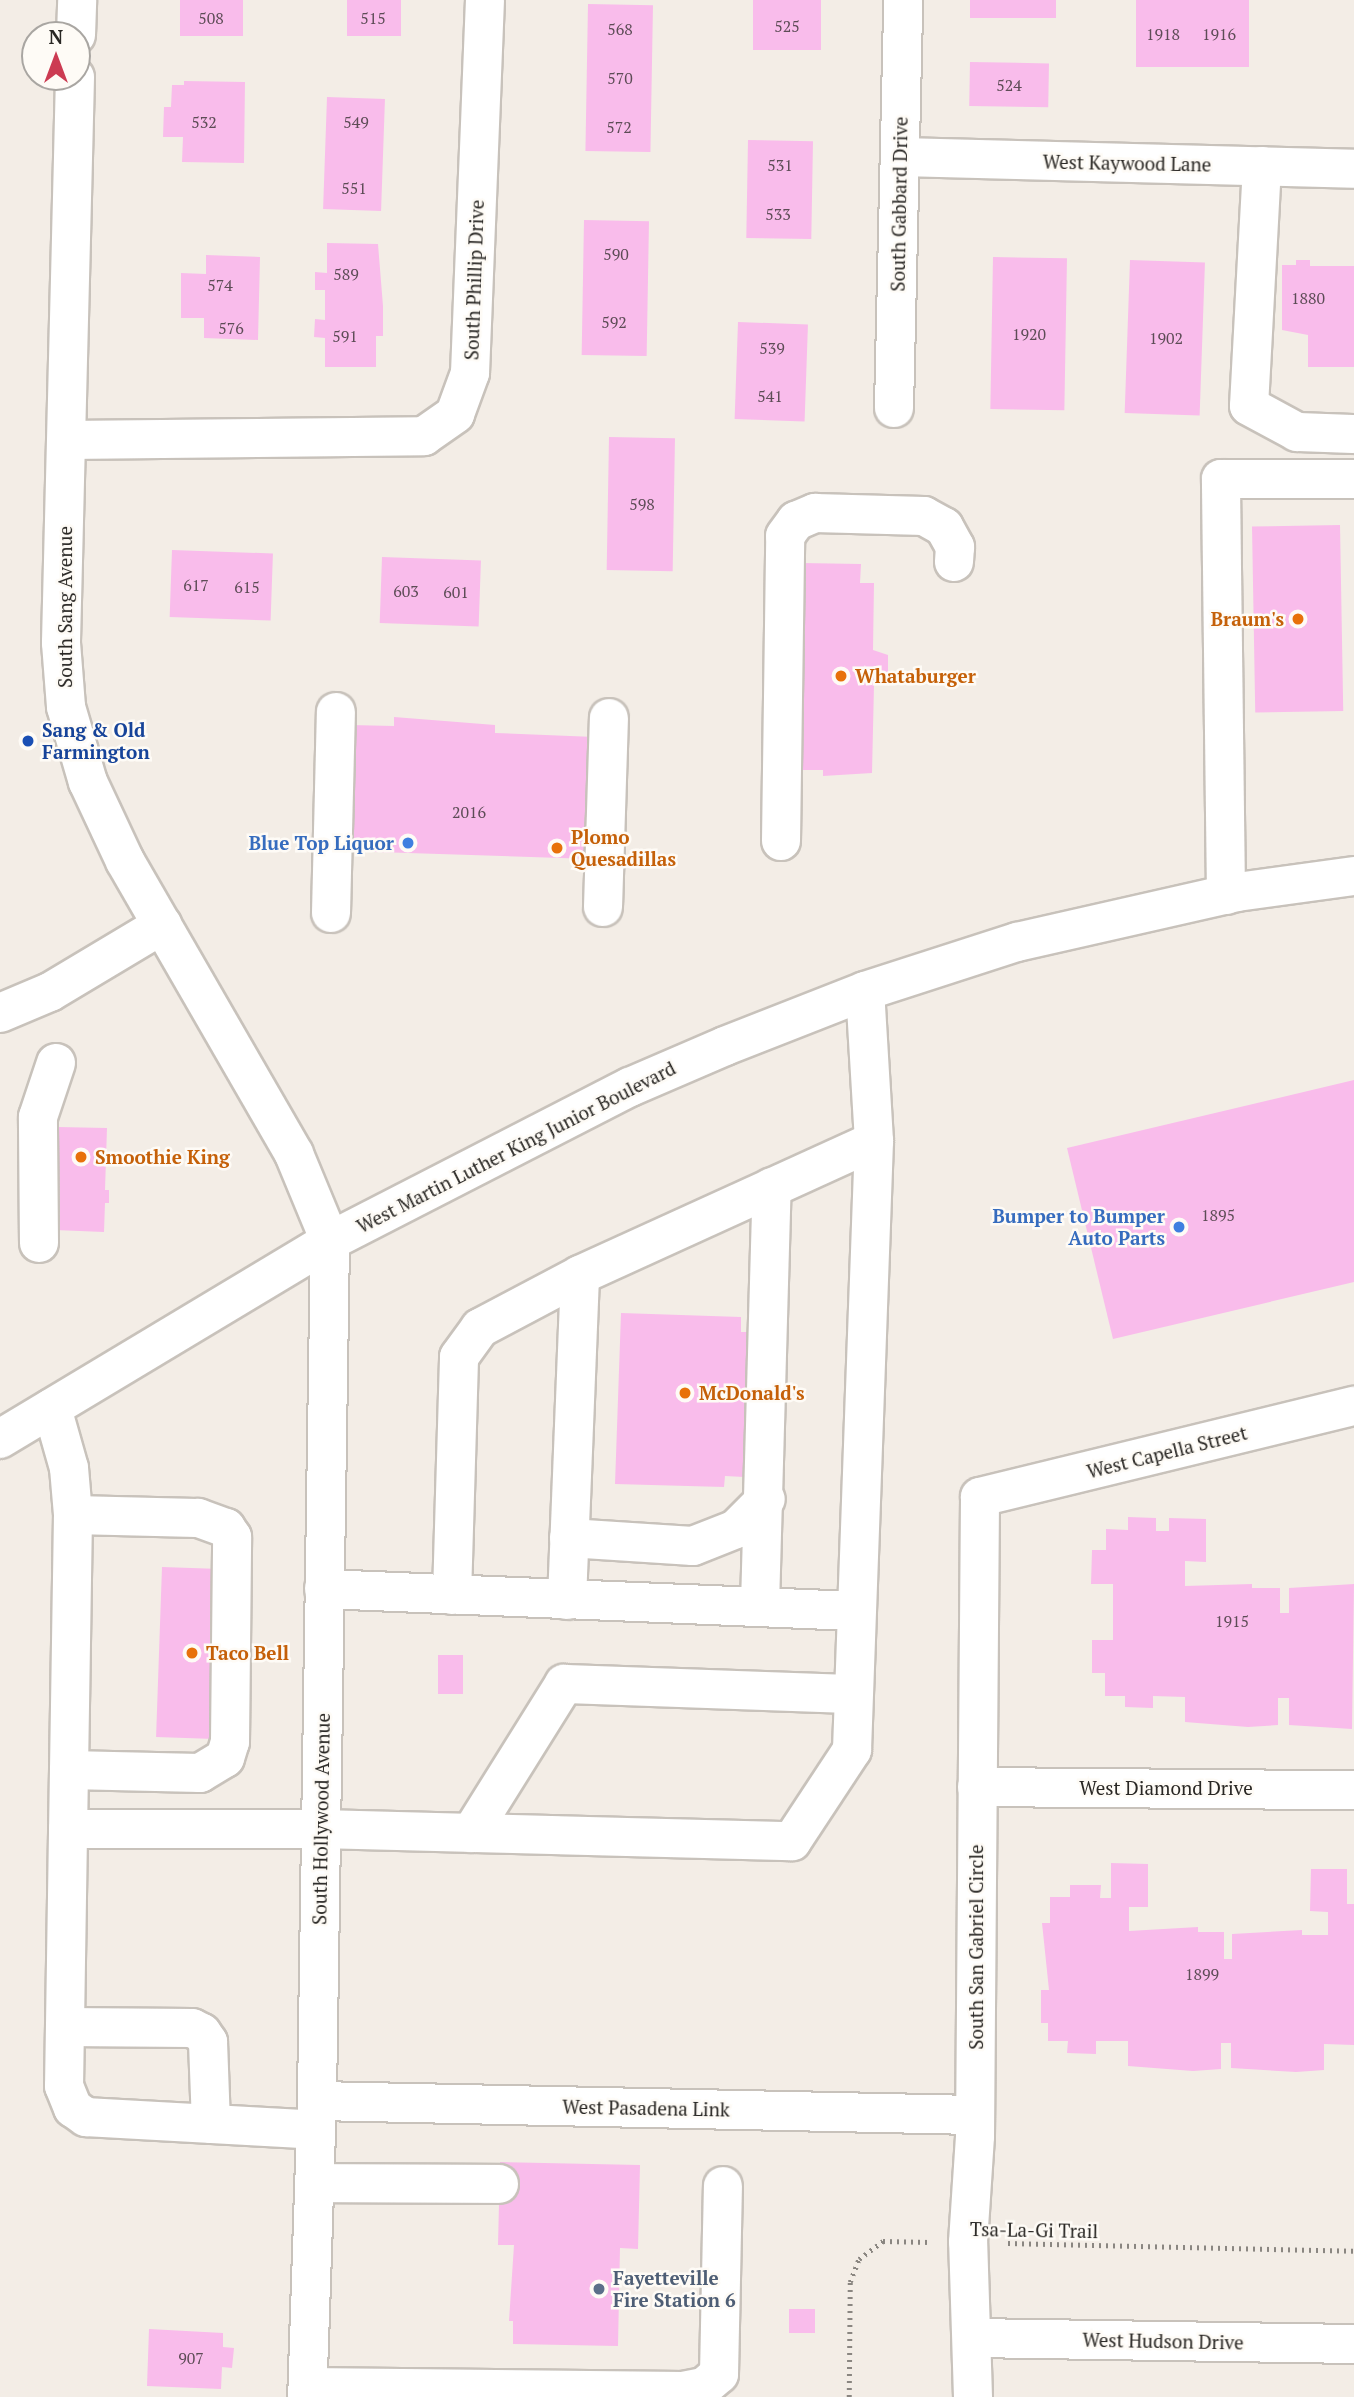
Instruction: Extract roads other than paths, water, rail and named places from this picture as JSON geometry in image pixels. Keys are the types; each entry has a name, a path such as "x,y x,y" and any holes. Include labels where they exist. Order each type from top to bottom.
{"street":[{"path":"76,21 77,0"},
{"name":"South Phillip Drive","path":"67,440 424,436 455,414 470,373 485,0"},
{"name":"South Gabbard Drive","path":"894,408 903,0"},
{"name":"South Sang Avenue","path":"75,91 61,643 66,707 88,782 125,861 293,1154 330,1241"},
{"name":"West Kaywood Lane","path":"901,158 1354,169"},
{"path":"1262,166 1249,406 1297,432 1354,434"},
{"path":"1226,895 1221,479 1354,479"},
{"path":"781,841 785,536 796,521 816,513 924,516 944,527 955,548 954,562"},
{"path":"331,913 336,712"},
{"path":"603,907 609,718"},
{"name":"West Martin Luther King Junior Boulevard","path":"0,1439 330,1241 630,1087 865,991 1017,942 1226,895 1354,876"},
{"path":"0,1013 50,992 162,925"},
{"path":"68,1829 320,1829 792,1840 852,1750 854,1611 874,1140 865,991"},
{"path":"39,1243 38,1117 56,1063"},
{"path":"452,1595 460,1357 480,1328 580,1275 874,1140"},
{"path":"760,1605 772,1187"},
{"name":"South Hollywood Avenue","path":"307,2392 316,2116 330,1241"},
{"path":"566,1600 580,1275"},
{"name":"West Capella Street","path":"980,1497 1354,1406"},
{"name":"West Pasadena Link","path":"52,1408 69,1468 73,1515 64,2086 73,2108 86,2117 211,2124 316,2116 975,2115"},
{"name":"South San Gabriel Circle","path":"972,2397 973,2338 968,2242 975,2115 980,1497"},
{"path":"569,1538 693,1546 736,1529 765,1499"},
{"path":"69,1770 201,1773 225,1758 230,1742 232,1537 226,1528 198,1518 73,1515"},
{"path":"324,1589 854,1611"},
{"path":"471,1833 564,1684 852,1694"},
{"name":"West Diamond Drive","path":"977,1787 1354,1790"},
{"path":"65,2027 192,2028 202,2033 208,2042 211,2124"},
{"path":"314,2183 499,2184"},
{"path":"307,2392 683,2391 704,2387 719,2374 723,2186"},
{"name":"West Hudson Drive","path":"973,2338 1354,2344"}],"place":[{"name":"Braum's","path":"1298,619"},
{"name":"Whataburger","path":"841,676"},
{"name":"Sang & Old Farmington","path":"28,741"},
{"name":"Blue Top Liquor","path":"408,843"},
{"name":"Plomo Quesadillas","path":"557,848"},
{"name":"Smoothie King","path":"81,1157"},
{"name":"Bumper to Bumper Auto Parts","path":"1179,1227"},
{"name":"McDonald's","path":"685,1393"},
{"name":"Taco Bell","path":"192,1653"},
{"name":"Fayetteville Fire Station 6","path":"599,2289"}]}
